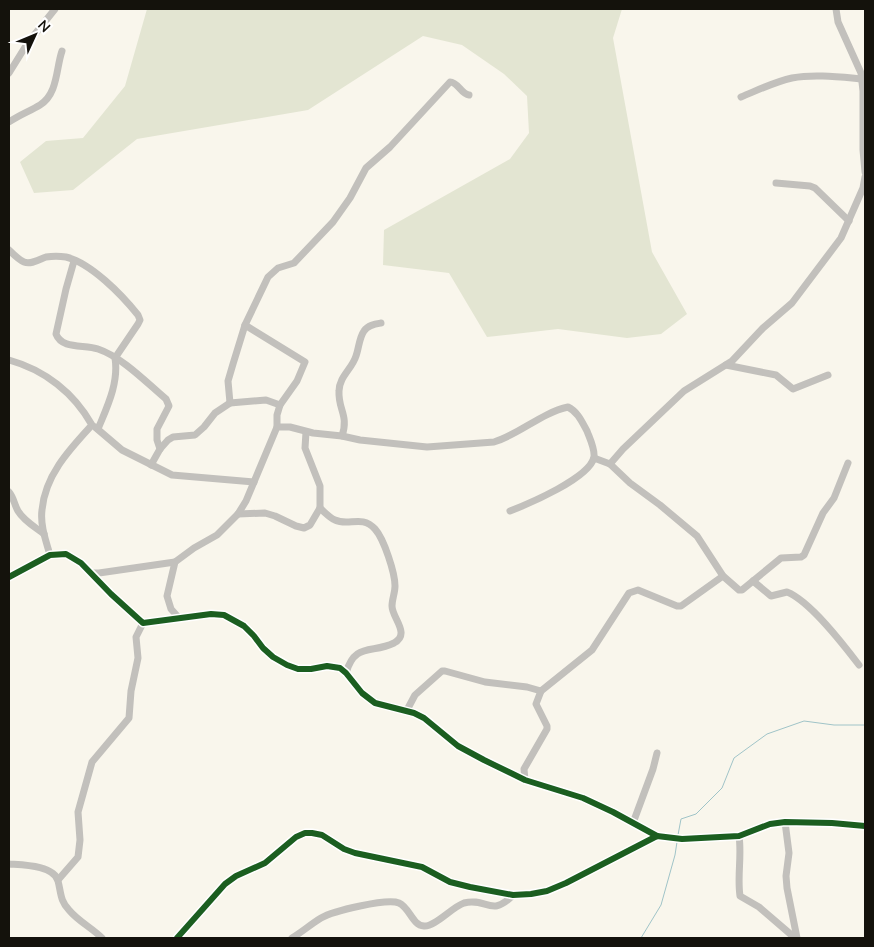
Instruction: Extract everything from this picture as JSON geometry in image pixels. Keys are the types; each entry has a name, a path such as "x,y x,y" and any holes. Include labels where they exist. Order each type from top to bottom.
{"street":[{"path":"9,73 27,44 56,9"},
{"path":"836,9 838,22 861,73 865,172"},
{"path":"9,122 48,98 56,81 58,63 62,51"},
{"path":"741,97 792,78 810,76 863,86"},
{"path":"230,403 228,381 245,325 268,277 278,268 294,263 333,222 350,198 366,168 390,147 450,82 454,82 469,96"},
{"path":"610,464 684,392 738,356 763,328 792,303 838,243 863,188 865,177"},
{"path":"776,183 814,188 848,221"},
{"path":"9,250 23,262 27,263 56,256 74,260 112,286 138,315 140,320 115,358 115,382 108,404 95,427 60,462 47,486 42,510 44,534 50,555"},
{"path":"74,260 56,334 58,338 69,344 98,348 115,358 140,376 168,402 169,406 156,434 160,448"},
{"path":"342,436 345,422 339,389 342,379 356,357 364,331 370,326 381,323"},
{"path":"92,573 175,562 194,548 217,535 238,514 254,482 276,427 280,405 297,380 305,362 245,325"},
{"path":"9,360 28,366 51,379 66,391 84,410 95,427 122,450 151,465 172,475 254,482"},
{"path":"726,365 776,374 794,389 828,375"},
{"path":"151,465 160,448 173,437 195,435 200,432 215,413 230,403 266,400 280,405"},
{"path":"276,427 290,427 306,432 360,440 427,447 494,442 548,414 568,407 578,416 589,437 593,447 594,458 589,466 565,485 538,500 510,511"},
{"path":"238,514 265,513 296,526 304,528 310,525 320,508 320,486 305,448 306,432"},
{"path":"594,458 610,464 630,483 698,536 723,576 739,590 754,581 781,558 801,557 804,554 823,513 834,498 848,464"},
{"path":"9,492 14,499 18,511 28,522 44,534"},
{"path":"320,508 335,520 362,521 375,529 385,548 395,584 392,606 402,631 401,637 395,643 358,653 350,661 346,673"},
{"path":"9,577 50,555 66,554 81,563 142,623"},
{"path":"175,562 167,596 171,609 179,618"},
{"path":"526,780 524,769 547,729 536,704 541,691 592,650 629,593 638,590 681,606 723,576"},
{"path":"754,581 771,596 787,592 805,604 838,638 859,664"},
{"path":"142,623 211,614 224,616 244,626 263,648 273,657 287,665 298,669 334,666 346,673 362,693 375,703 407,710 424,718 458,746 526,780 584,798 657,836 682,839 739,836 770,824 785,822 865,826"},
{"path":"58,880 78,858 80,840 78,812 92,762 124,726 128,718 138,658 136,637 142,623"},
{"path":"407,710 416,695 442,671 485,682 526,686 541,691"},
{"path":"633,822 653,770 657,753"},
{"path":"785,822 789,853 786,876 787,888 796,938"},
{"path":"177,938 225,884 236,876 264,863 296,837 305,834 322,835 355,853 422,867 450,882 470,888 513,895 546,891 588,873 657,836"},
{"path":"739,836 741,848 740,896 759,907 796,938"},
{"path":"9,864 35,866 53,874 58,880 61,897 69,911 102,938"},
{"path":"292,938 322,918 374,903 393,902 401,904 416,923 425,926 433,924 457,906 466,903 481,903 498,906 504,904 513,895"}],"green space":[{"path":"147,9 622,9 613,38 652,252 687,314 661,334 627,338 558,329 487,337 449,273 383,265 384,230 510,159 529,133 527,96 504,74 462,45 423,36 308,110 137,139 73,190 34,193 20,162 46,141 83,138 125,86"}],"waterway":[{"path":"678,835 681,819 696,814 722,788 734,758 767,734 804,721 834,725 865,725"},
{"path":"641,938 661,905 677,842"}],"cycle path":[{"path":"9,577 50,555 66,554 81,563 143,623 211,614 224,615 244,626 263,648 273,657 287,665 298,669 327,666 340,668 362,693 375,703 414,713 424,718 458,746 484,760 525,780 583,798 657,836"},
{"path":"177,938 225,884 236,876 265,863 296,837 305,833 322,835 344,849 355,853 422,867 450,882 513,895 547,891 657,836 682,839 739,836 770,824 785,822 865,826"}]}
